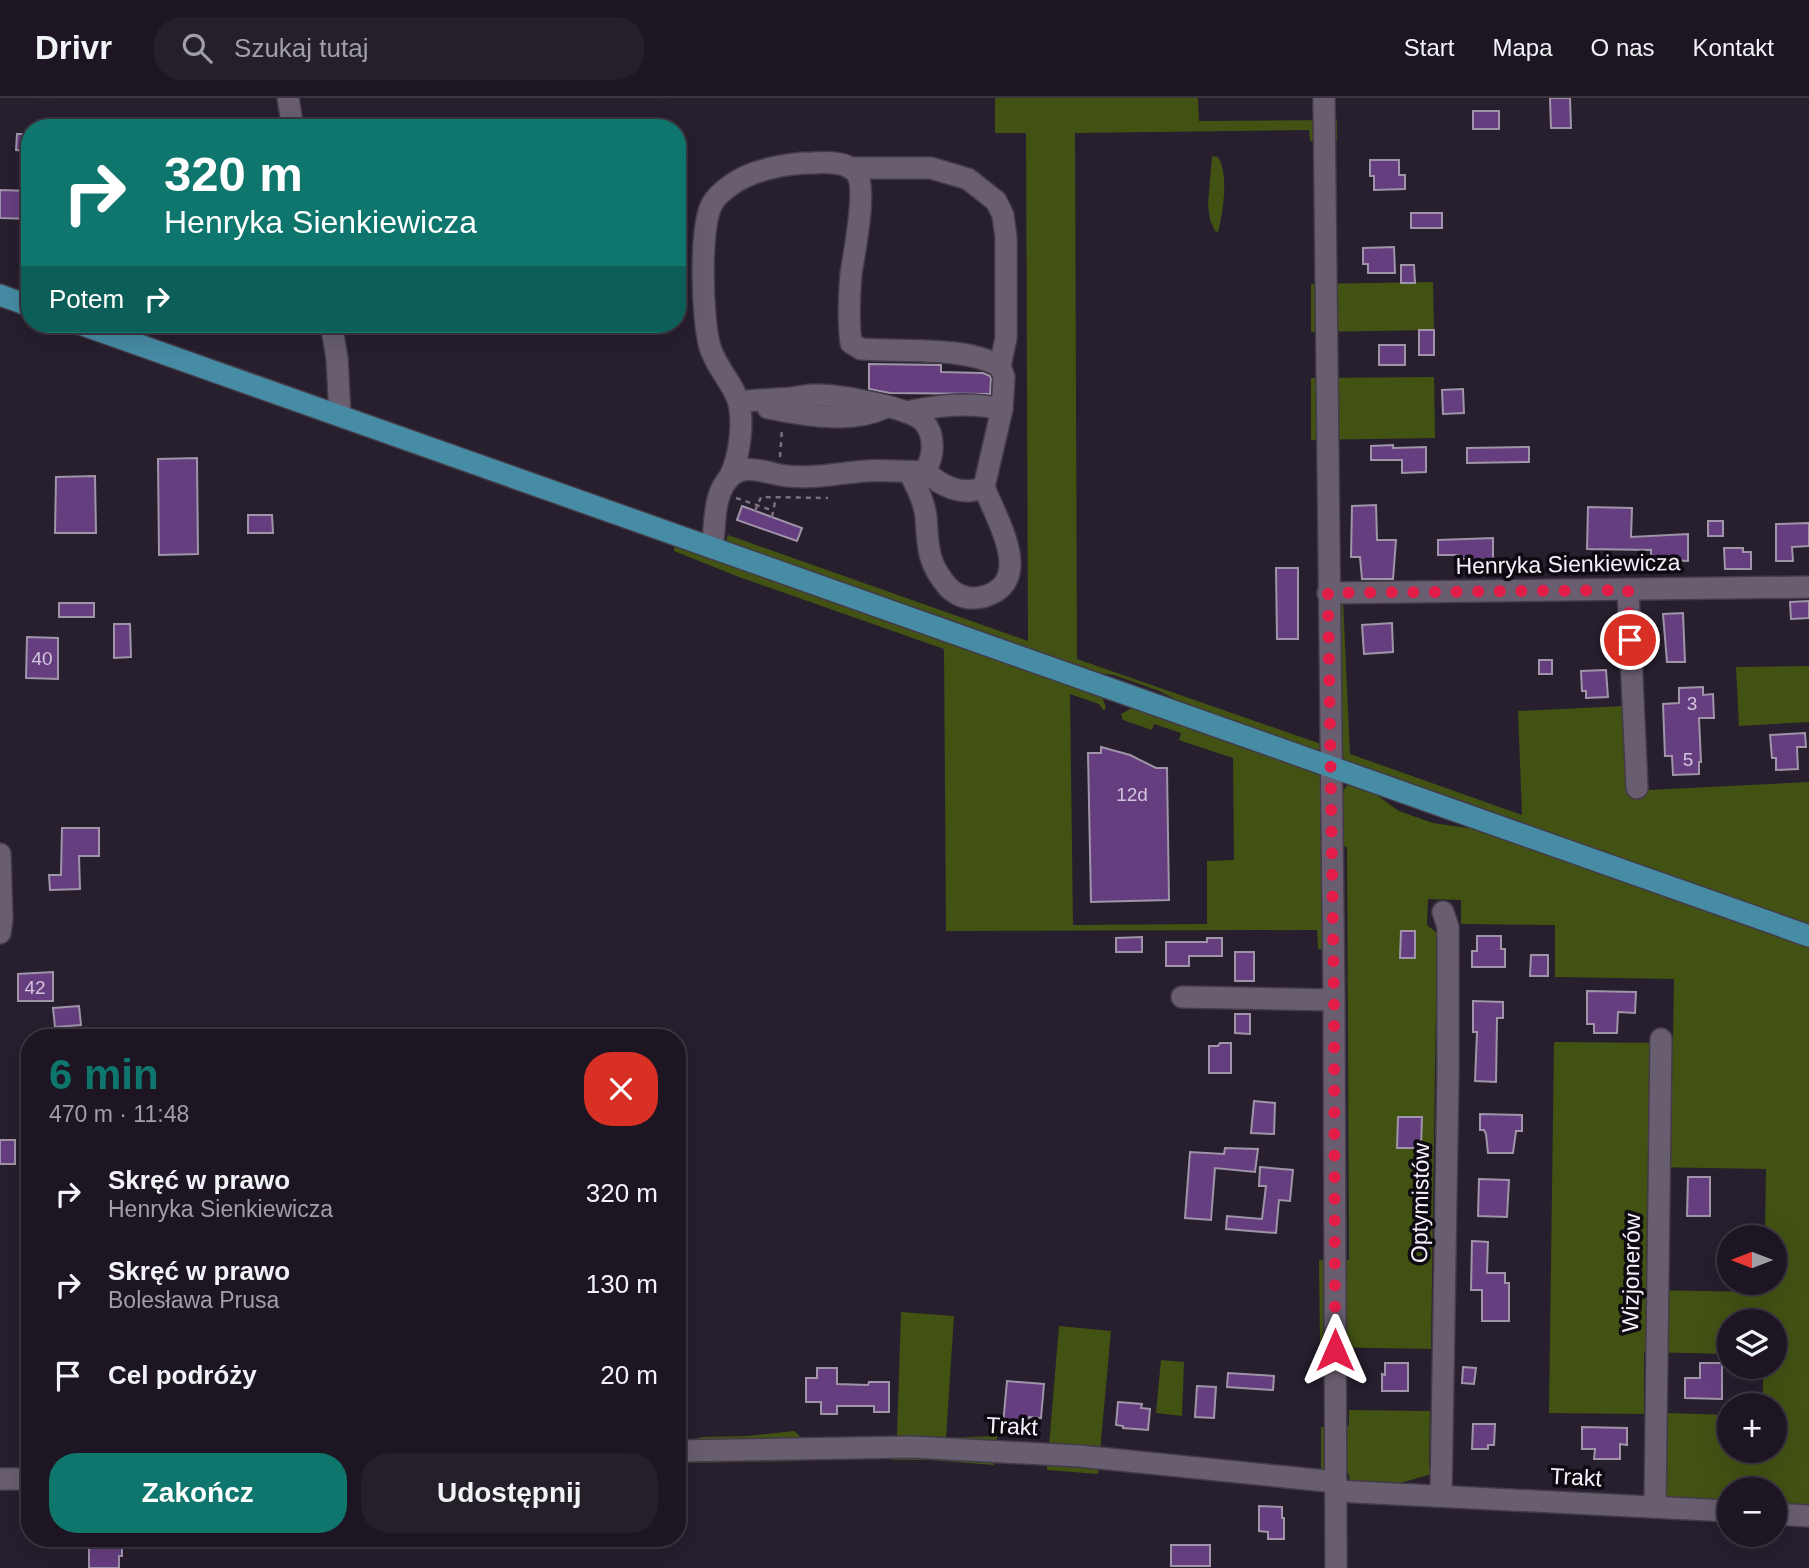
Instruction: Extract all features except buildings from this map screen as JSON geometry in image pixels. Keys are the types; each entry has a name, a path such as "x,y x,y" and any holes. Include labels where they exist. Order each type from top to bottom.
{"main road":[{"path":"0,295 21,303"},
{"path":"106,333 1809,936"}],"street":[{"path":"288,98 292,119"},
{"path":"1324,98 1334,1000 1336,1568"},
{"path":"712,548 716,505 737,461 740,447 739,402 719,368 710,346 707,328 706,226 712,204 736,181 800,163 838,163 850,168 857,174 860,186 849,302 851,343 861,349 965,355 989,360 1000,366"},
{"path":"850,168 931,168 968,179 996,201 1003,215 1006,238 1006,338 1000,366 1004,377 1003,409 984,487 1010,549 1009,575 1002,587 993,594 971,599 959,596 949,588 927,548 925,516 917,472"},
{"path":"333,333 337,358 340,415"},
{"path":"739,402 813,395 843,396 896,409 922,420 930,433 933,450 931,461 917,472"},
{"path":"739,402 784,411 859,416 947,404 1003,409"},
{"path":"725,483 743,469 784,476 865,471 917,472 961,492 974,492 984,487"},
{"name":"Henryka Sienkiewicza","path":"1328,593 1809,587"},
{"path":"1628,590 1637,788"},
{"path":"0,854 0,933"},
{"name":"Optymistów","path":"1441,1496 1448,1074 1448,927 1443,912"},
{"path":"1182,997 1334,1000"},
{"name":"Wizjonerów","path":"1655,1507 1661,1039"},
{"name":"Trakt","path":"686,1451 912,1447 1079,1456 1441,1496 1717,1510"},
{"path":"0,1479 21,1479"},
{"path":"1787,1515 1809,1516"}],"path":[{"path":"780,457 784,411"},
{"path":"725,483 758,505 774,511"},
{"path":"755,511 761,497 828,498"},
{"path":"772,517 776,497"}],"green space":[{"path":"995,98 1198,98 1199,121 1337,120 1337,141 1310,141 1309,130 1075,133 1077,659 1324,745 1315,752 1211,717 1159,691 1114,675 1084,671 730,546 726,541 728,535 1028,641 1026,133 995,133"},
{"path":"1212,156 1218,157 1224,183 1218,232 1210,220 1208,204"},
{"path":"1433,282 1434,330 1311,332 1311,284"},
{"path":"1434,377 1435,438 1311,440 1311,378"},
{"path":"674,542 1102,697 1106,707 1104,711 1099,704 1070,694 1073,925 1207,924 1207,861 1234,860 1233,758 1179,740 1181,733 1154,724 1152,730 1123,720 1121,714 1134,707 1322,775 1327,944 1318,949 1317,930 946,931 944,649 739,577 674,551"},
{"path":"1343,600 1350,754 1522,815 1518,711 1624,706 1629,791 1809,782 1809,928 1349,765 1341,757 1335,604"},
{"path":"1809,666 1809,722 1739,726 1736,667"},
{"path":"1349,783 1364,786 1399,811 1433,823 1489,831 1809,943 1809,1523 1787,1522 1787,1477 1717,1477 1717,1518 1665,1515 1668,1413 1717,1415 1717,1463 1787,1463 1787,1393 1763,1393 1763,1379 1787,1379 1787,1309 1717,1309 1717,1354 1644,1352 1644,1414 1549,1413 1554,1042 1673,1043 1674,979 1555,977 1555,925 1461,924 1461,900 1428,899 1427,925 1437,933 1431,1349 1320,1347 1319,1260 1349,1260 1347,847 1339,846 1341,793","holes":["1648,1167 1766,1169 1765,1225 1787,1225 1787,1295 1717,1295 1717,1291 1646,1290"]},
{"path":"901,1312 954,1316 946,1438 997,1436 994,1465 893,1460 897,1436"},
{"path":"1059,1326 1111,1331 1098,1474 1047,1470"},
{"path":"1161,1360 1184,1362 1182,1416 1156,1413"},
{"path":"1349,1410 1430,1411 1429,1466 1453,1468 1351,1497 1349,1474 1321,1470 1321,1427 1349,1426"},
{"path":"794,1431 802,1438 802,1461 686,1463 686,1441 703,1437"}],"route":[{"path":"1335,1350 1334,1000 1328,593 1628,590 1630,640"}]}
